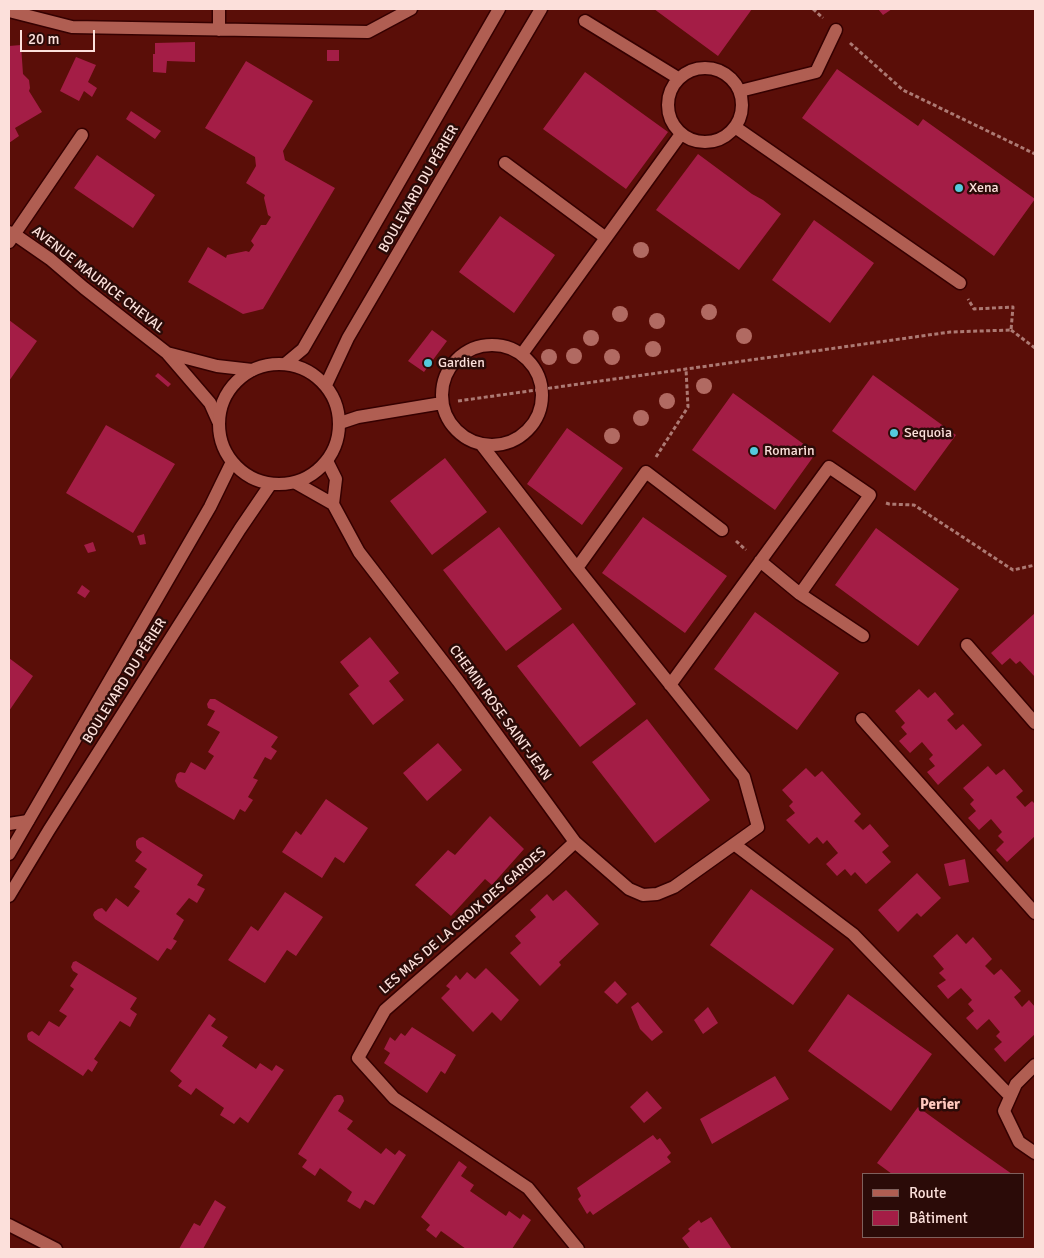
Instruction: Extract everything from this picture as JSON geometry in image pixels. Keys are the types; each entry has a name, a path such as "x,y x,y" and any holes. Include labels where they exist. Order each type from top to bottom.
{"street":[{"path":"219,9 219,30"},
{"path":"9,11 72,27 368,32 411,9"},
{"name":"BOULEVARD DU PÉRIER","path":"285,364 303,349 500,9"},
{"name":"BOULEVARD DU PÉRIER","path":"326,385 348,338 541,9"},
{"path":"585,21 678,78"},
{"path":"740,92 816,72 836,30"},
{"path":"700,67 713,68 725,72 734,81 740,92 742,103 741,116 735,127 727,135 716,141 691,140 681,134 673,125 668,113 668,100 671,88 678,78 700,67"},
{"path":"735,127 960,283"},
{"path":"522,354 681,134"},
{"path":"11,236 82,135"},
{"path":"505,163 606,238"},
{"name":"AVENUE MAURICE CHEVAL","path":"11,236 50,259 167,353 210,403 218,421"},
{"path":"490,344 507,346 522,354 534,367 542,389 538,416 528,430 514,440 498,445 481,444 467,439 455,430 447,418 442,403 442,386 448,370 459,357 474,348 490,344"},
{"name":"AVENUE MAURICE CHEVAL","path":"167,353 217,366 252,370"},
{"path":"285,364 300,367 314,374 326,385 336,403 340,423 337,443 327,461 314,474 296,483 283,485 255,480 242,473 224,450 219,436 218,421 221,405 239,379 252,370 268,365 285,364"},
{"path":"340,423 358,417 442,403"},
{"path":"481,444 670,685 829,467 870,495 800,594"},
{"path":"296,483 333,504 336,479 327,461"},
{"name":"BOULEVARD DU PÉRIER","path":"9,854 210,507 232,462"},
{"path":"577,568 646,472 722,530"},
{"name":"BOULEVARD DU PÉRIER","path":"9,896 48,830 270,484"},
{"name":"CHEMIN ROSE SAINT-JEAN","path":"333,504 359,552 469,696 575,842 629,890 643,895 657,894 674,887 758,828 744,777 670,685"},
{"path":"760,561 800,594 863,636"},
{"path":"967,645 1035,723"},
{"path":"862,719 1035,913"},
{"path":"9,824 28,821"},
{"name":"LES MAS DE LA CROIX DES GARDES","path":"575,842 385,1010 358,1058 394,1098 528,1188 578,1249"},
{"path":"734,844 853,934 1010,1096"},
{"path":"1035,1065 1016,1084 1004,1111 1019,1142 1035,1153"},
{"path":"9,1225 56,1249"}],"path":[{"path":"813,9 903,90 1035,154"},
{"path":"960,283 974,309 1013,307 1011,330"},
{"path":"442,403 950,332 1011,330 1035,348"},
{"path":"646,472 688,408 686,368"},
{"path":"870,495 888,504 914,505 1013,570 1035,565"},
{"path":"722,530 760,561"}],"building":[{"path":"654,9 752,9 718,56"},
{"path":"878,9 892,9 883,15"},
{"path":"195,42 195,62 167,61 166,73 153,72 155,43"},
{"path":"21,45 23,74 29,80 29,91 42,112 15,128 19,136 9,143 9,46"},
{"path":"327,50 339,50 339,61 327,61"},
{"path":"76,57 96,65 88,82 97,88 92,97 84,91 79,101 60,91"},
{"path":"246,61 313,101 283,151 285,160 335,188 263,309 243,314 188,282 208,247 226,258 227,255 249,252 254,245 251,241 261,225 266,225 271,217 268,215 265,195 246,183 256,166 255,157 205,128"},
{"name":"Xena","path":"837,69 918,126 923,119 1035,199 994,256 802,118"},
{"path":"585,72 668,132 626,189 543,129"},
{"path":"131,111 161,131 155,139 126,119"},
{"path":"698,154 781,214 739,270 656,210"},
{"path":"97,155 155,195 133,228 74,188"},
{"path":"500,216 555,255 514,313 459,272"},
{"path":"814,220 874,263 830,323 772,280"},
{"path":"9,320 37,341 9,381"},
{"path":"432,330 447,341 424,372 408,361"},
{"path":"158,373 171,384 168,387 155,376"},
{"name":"Sequoia","path":"873,375 956,435 915,491 832,431"},
{"name":"Romarin","path":"733,393 816,453 775,510 692,450"},
{"path":"106,425 175,464 133,533 66,493"},
{"path":"567,428 623,468 582,525 527,484"},
{"path":"445,458 487,512 432,555 390,501"},
{"path":"643,517 727,576 685,633 602,573"},
{"path":"499,527 562,609 506,651 443,570"},
{"path":"876,528 959,589 918,646 835,585"},
{"path":"144,534 146,544 140,545 137,536"},
{"path":"93,542 96,551 88,553 84,545"},
{"path":"82,585 90,591 85,598 77,593"},
{"path":"755,612 839,673 797,730 714,669"},
{"path":"1035,613 1035,677 1020,661 1016,664 1010,658 1002,665 991,653"},
{"path":"573,623 636,704 580,747 517,666"},
{"path":"370,637 399,673 389,681 404,700 373,725 349,694 359,686 340,662"},
{"path":"9,658 33,676 9,711"},
{"path":"919,689 928,698 935,692 954,714 947,720 956,730 963,724 982,745 938,785 927,772 935,766 929,759 933,755 922,742 910,753 899,741 907,734 901,727 905,723 895,711"},
{"path":"210,699 215,699 278,737 271,747 277,751 271,760 265,757 253,778 258,780 248,797 253,800 245,812 240,809 234,820 178,787 175,781 177,774 180,772 185,773 191,762 205,770 214,756 208,752 220,732 207,725 215,711 208,708 207,704"},
{"path":"647,719 710,800 655,843 592,762"},
{"path":"438,743 462,770 427,801 403,773"},
{"path":"988,766 996,775 1004,769 1023,791 1016,797 1025,807 1032,801 1035,804 1035,836 1007,862 996,850 1004,842 998,836 1002,832 991,819 979,830 968,818 976,811 970,804 974,800 963,788"},
{"path":"806,768 815,777 822,771 861,814 854,821 863,830 870,824 889,846 882,852 891,862 866,884 855,872 851,876 845,869 837,876 826,864 838,853 827,840 823,844 817,837 809,844 786,820 795,813 789,806 793,802 782,790"},
{"path":"326,799 368,828 344,863 335,857 322,878 282,852 296,831 301,835"},
{"path":"490,816 524,849 492,885 485,879 451,916 415,885 448,850 455,855"},
{"path":"143,837 203,875 197,885 205,889 197,903 189,898 176,914 184,920 173,939 177,941 171,950 167,948 158,961 95,919 93,915 94,912 102,908 106,912 116,898 128,907 140,891 134,887 147,869 135,861 142,852 137,848 136,841"},
{"path":"965,859 969,882 949,886 944,864"},
{"path":"917,873 941,898 921,917 917,913 898,932 878,910"},
{"path":"751,889 834,949 793,1005 710,945"},
{"path":"566,890 599,924 559,962 561,965 540,986 510,953 521,943 515,936 536,917 530,910 547,894 553,901"},
{"path":"285,892 323,917 296,956 287,950 265,983 228,960 251,926 258,931"},
{"path":"957,934 966,944 973,937 992,959 985,966 994,975 1001,969 1021,991 1014,997 1022,1007 1029,1000 1035,1007 1035,1034 1005,1062 994,1049 1002,1042 996,1036 1000,1032 989,1019 977,1030 966,1018 974,1011 968,1004 972,1000 961,988 948,999 937,986 946,980 939,973 944,969 933,956"},
{"path":"76,961 137,998 130,1009 137,1014 130,1027 120,1021 94,1059 98,1062 92,1072 88,1069 83,1076 28,1040 27,1036 32,1031 39,1036 49,1021 59,1027 67,1016 59,1011 74,989 70,986 78,974 71,967 73,962"},
{"path":"486,968 519,1000 501,1021 492,1012 473,1032 441,998 450,989 446,986 456,975 460,980 467,972 475,979"},
{"path":"615,981 627,994 617,1004 604,992"},
{"path":"848,994 932,1054 891,1111 808,1051"},
{"path":"638,1002 663,1032 652,1041 640,1029 631,1007"},
{"path":"708,1007 718,1023 703,1034 694,1020"},
{"path":"209,1014 216,1019 211,1026 228,1037 222,1046 256,1069 260,1063 272,1071 276,1065 284,1070 248,1123 240,1117 234,1124 220,1115 224,1108 196,1088 191,1095 178,1086 182,1081 170,1071"},
{"path":"412,1027 456,1055 445,1074 441,1071 427,1093 384,1063 390,1053 384,1049 390,1037 395,1041 401,1033 405,1036"},
{"path":"775,1076 789,1099 712,1144 700,1119"},
{"path":"647,1091 662,1108 644,1123 630,1107"},
{"path":"337,1095 341,1095 344,1101 338,1111 353,1121 347,1129 381,1154 386,1148 395,1155 399,1150 406,1155 374,1205 365,1200 360,1209 347,1201 352,1192 320,1168 315,1176 302,1167 307,1160 298,1154"},
{"path":"918,1107 1011,1173 891,1173 877,1163"},
{"path":"653,1135 657,1140 660,1138 671,1153 667,1157 671,1162 593,1215 590,1211 587,1214 578,1199 581,1196 577,1188"},
{"path":"459,1161 467,1167 461,1176 474,1185 470,1191 506,1216 509,1211 520,1219 523,1214 531,1220 512,1249 466,1249 441,1231 436,1238 426,1230 430,1225 421,1217"},
{"path":"215,1200 226,1207 203,1249 179,1249 194,1223 200,1226"},
{"path":"711,1217 732,1249 690,1249 682,1238 690,1231 688,1229 699,1220 701,1223"}],"place":[{"name":"Xena","path":"959,188"},
{"name":"Gardien","path":"428,363"},
{"name":"Sequoia","path":"894,433"},
{"name":"Romarin","path":"754,451"}],"district":[{"name":"Perier","path":"940,1105"}]}
